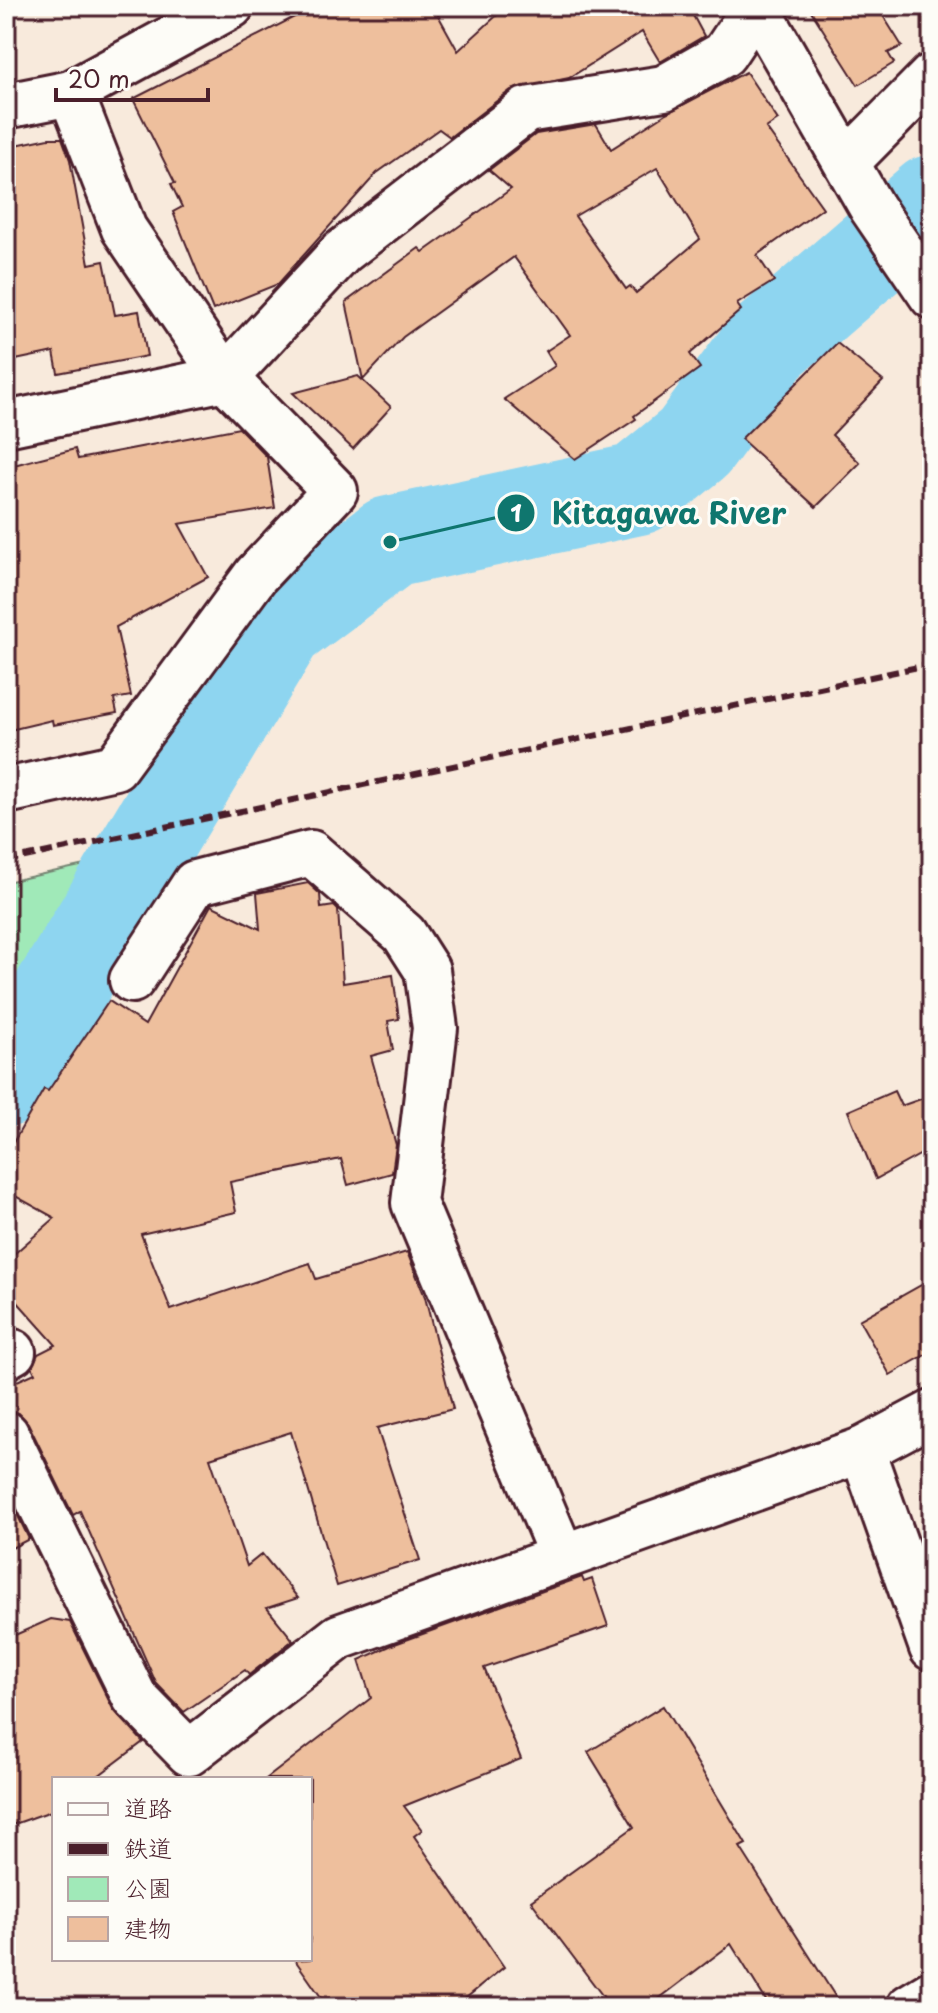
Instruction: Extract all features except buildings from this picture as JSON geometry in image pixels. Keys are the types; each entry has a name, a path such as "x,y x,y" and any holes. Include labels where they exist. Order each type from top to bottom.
{"street":[{"path":"6,106 71,93 231,6"},
{"path":"6,424 225,378 342,252 526,110 664,88 724,54 736,31 756,6 872,208 926,284"},
{"path":"847,162 932,76"},
{"path":"6,791 115,767 256,575 335,491 225,378 124,229 71,93"},
{"path":"132,980 195,883 311,853 404,934 427,970 435,1028 414,1203 562,1556"},
{"path":"6,1434 135,1698 189,1753 339,1637 862,1450 932,1413"},
{"path":"862,1450 932,1648"},
{"path":"909,2007 932,1993"}],"green space":[{"path":"117,858 6,1030 6,882"}],"waterway":[{"path":"6,1081 279,626 390,542 638,489 694,443 767,344 932,201"}],"railway":[{"path":"6,861 932,664"}],"place":[{"name":"Kitagawa River","path":"390,542"}]}
